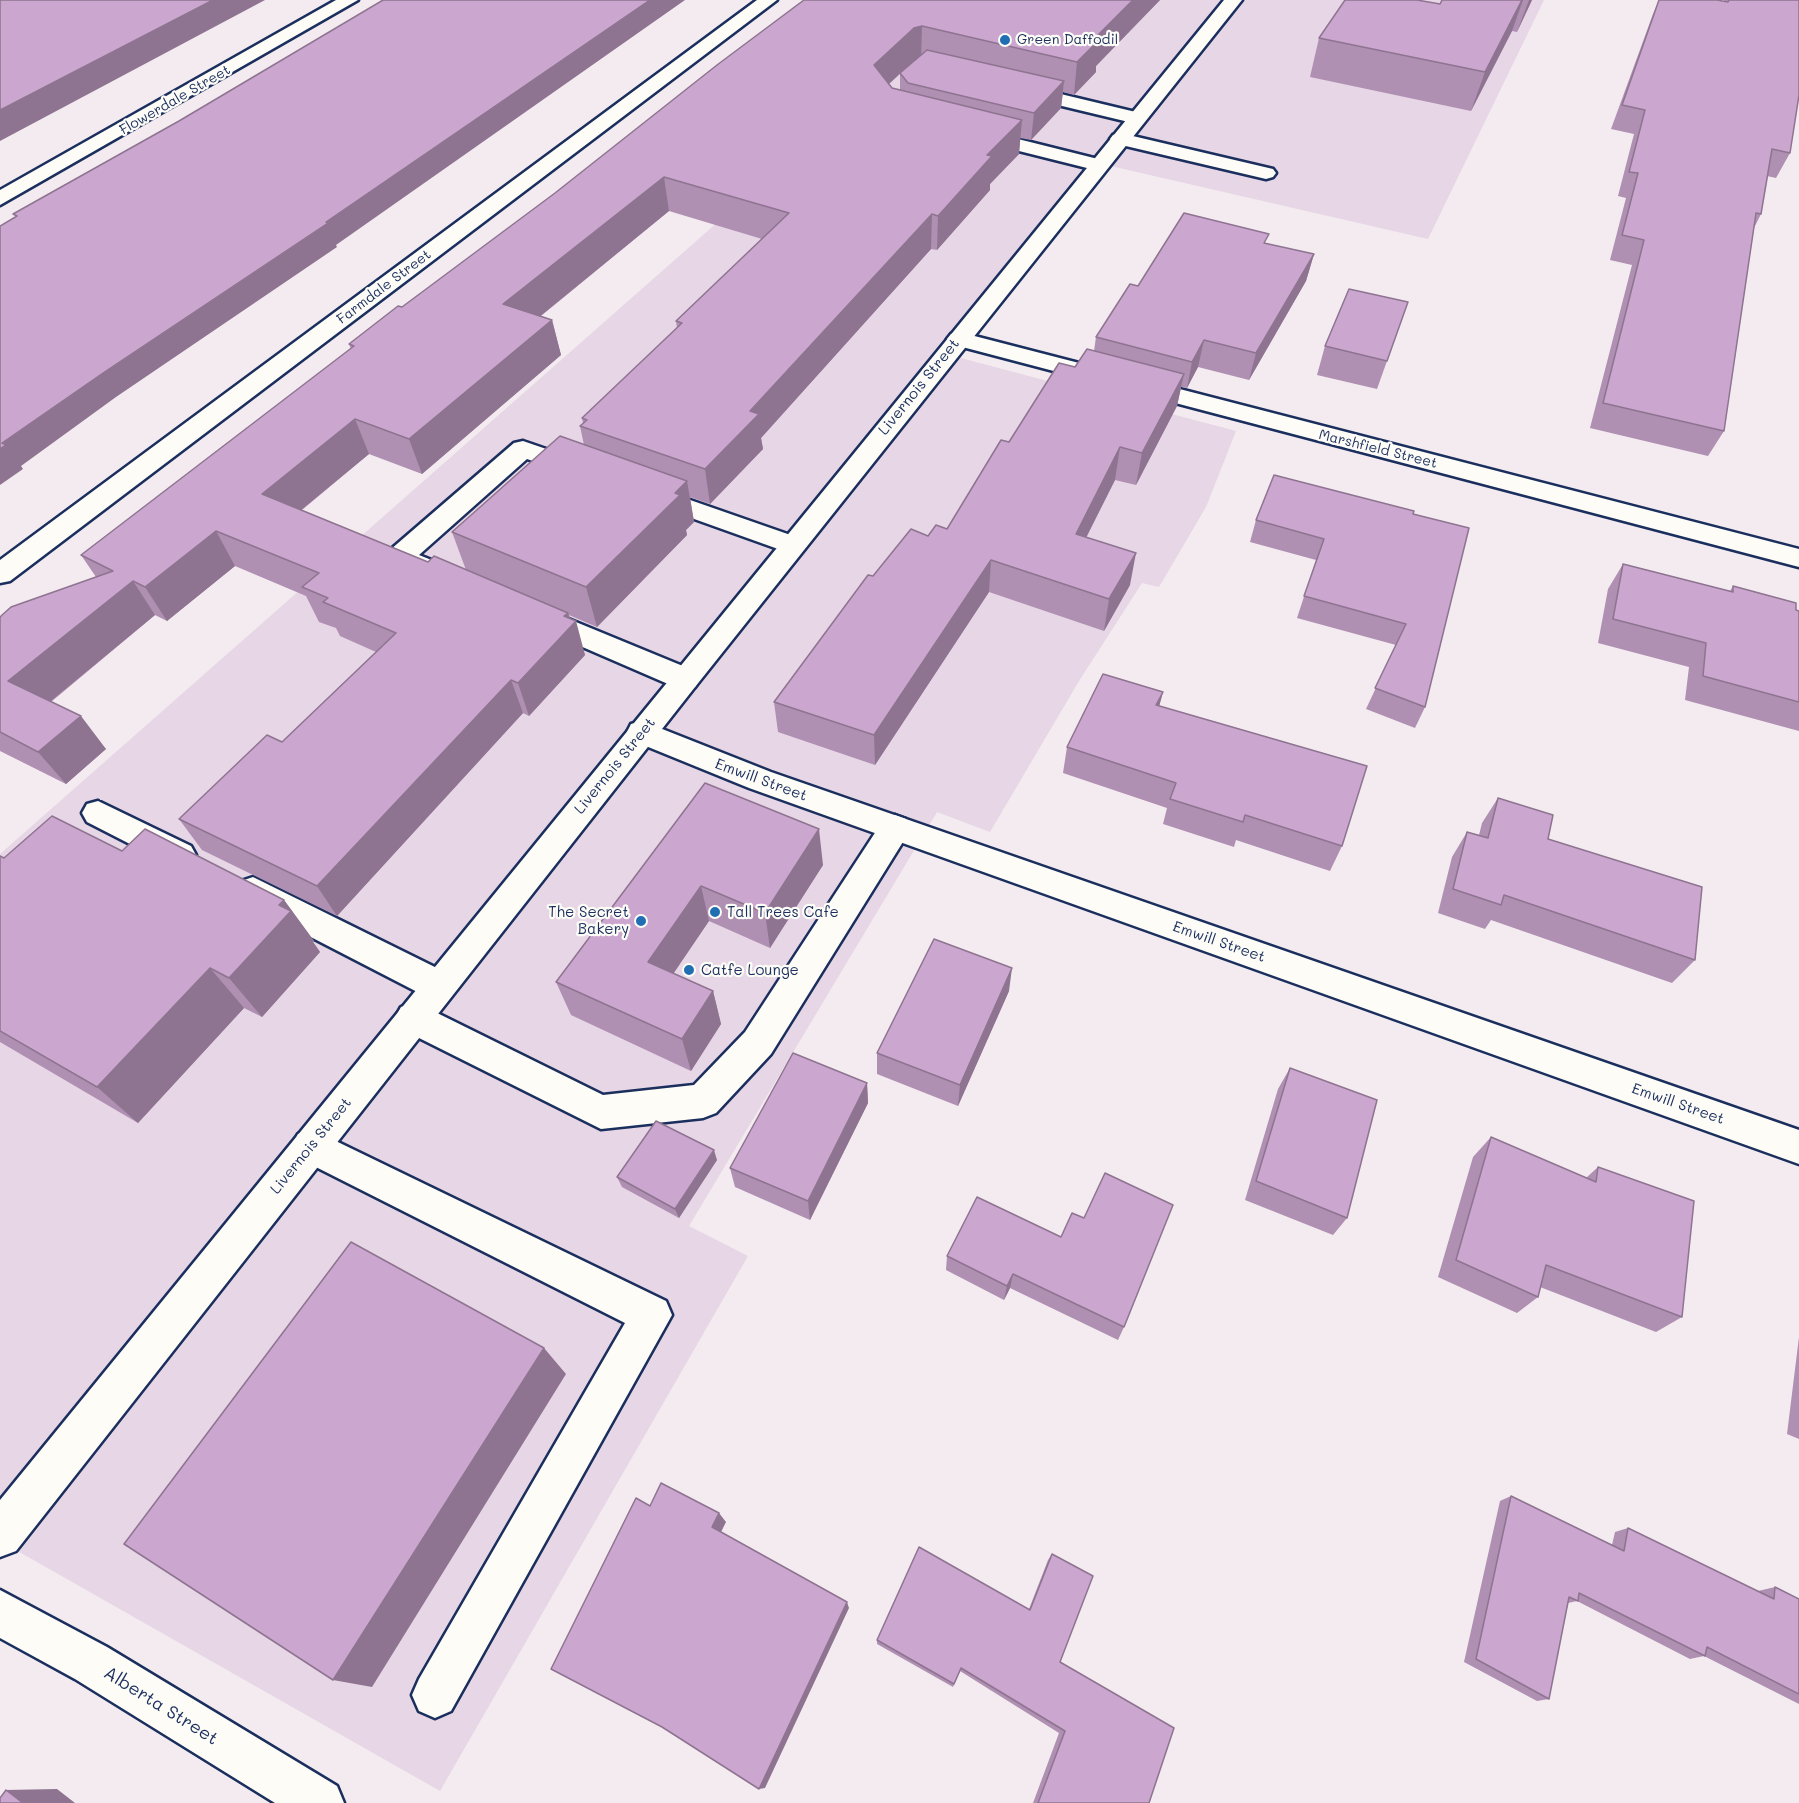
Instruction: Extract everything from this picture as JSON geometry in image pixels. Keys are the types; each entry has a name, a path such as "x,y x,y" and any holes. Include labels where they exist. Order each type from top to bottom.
{"street":[{"name":"Flowerdale Street","path":"0,199 349,0"},
{"name":"Farmdale Street","path":"0,574 768,0"},
{"name":"Livernois Street","path":"0,1536 792,545 1233,0"},
{"path":"999,86 1266,173"},
{"path":"957,130 1099,165"},
{"name":"Marshfield Street","path":"958,339 1058,367 1799,558"},
{"path":"454,580 400,557 523,449 792,545"},
{"path":"518,608 685,679"},
{"name":"Emwill Street","path":"642,732 736,771 1799,1147"},
{"path":"98,813 438,986"},
{"path":"414,1018 601,1112 703,1101 758,1044 896,828"},
{"path":"311,1146 652,1315 435,1695"},
{"name":"Alberta Street","path":"0,1613 91,1663 320,1803"}],"shaded area":[{"path":"970,0 1544,0 1428,239 1102,164 942,353 1236,431 1206,507 1159,587 1142,583 1079,681 990,832 937,812 689,1226 748,1256 440,1791 0,1541 0,854"}],"building":[{"path":"0,0 213,0 0,110"},
{"path":"383,0 650,0 326,222 328,223 103,373 2,443 6,445 0,449 0,226 17,216 13,214 179,121"},
{"path":"804,0 1133,0 1095,38 1100,39 1077,62 922,26 914,28 874,65 892,88 1022,120 987,155 992,156 938,216 932,214 750,411 759,414 705,469 580,426 587,420 582,418 682,323 676,321 789,213 664,177 503,304 552,320 409,439 355,419 262,494 428,562 434,556 568,613 564,616 576,621 518,683 511,680 317,886 179,819 267,735 282,742 396,633 323,602 328,598 302,587 319,573 216,531 145,587 133,581 8,681 81,716 38,752 0,732 1,616 11,607 113,571 81,555 354,346 349,344 398,306 402,307 555,193 717,65"},
{"path":"1345,0 1417,0 1440,4 1442,0 1522,0 1485,72 1319,38"},
{"path":"1659,0 1728,2 1729,0 1799,0 1799,95 1790,153 1772,149 1761,214 1756,213 1724,431 1603,403 1644,240 1622,235 1638,173 1629,172 1645,110 1622,105"},
{"path":"927,50 1064,81 1034,113 908,83 900,73"},
{"path":"1184,213 1269,234 1264,243 1314,254 1256,353 1204,340 1192,362 1096,337 1130,284 1138,286"},
{"path":"1349,289 1408,302 1387,361 1325,346"},
{"path":"1087,349 1184,374 1142,453 1120,447 1076,534 1136,553 1109,599 991,560 874,735 774,702 868,575 873,576 911,529 928,536 936,525 947,529 1001,440 1009,442 1059,363 1075,367"},
{"path":"560,436 687,481 675,493 680,495 586,587 452,532"},
{"path":"1274,475 1414,511 1413,514 1469,528 1425,707 1375,688 1406,624 1304,596 1324,539 1256,520"},
{"path":"1623,564 1733,592 1733,586 1796,603 1796,610 1799,611 1799,702 1703,676 1706,643 1613,619"},
{"path":"1103,674 1163,692 1156,705 1367,766 1342,846 1245,815 1243,822 1170,799 1176,783 1067,747"},
{"path":"705,783 819,829 765,913 701,886 648,962 713,991 682,1039 556,982"},
{"path":"1498,798 1553,815 1548,839 1702,887 1695,960 1504,895 1501,905 1453,889 1467,832 1488,838"},
{"path":"52,816 122,851 145,829 284,900 279,905 291,911 229,978 210,968 97,1087 0,1031 0,856 4,858"},
{"path":"934,939 1012,968 960,1085 877,1053"},
{"path":"793,1053 867,1083 808,1201 730,1168"},
{"path":"1290,1068 1377,1100 1347,1218 1256,1181"},
{"path":"656,1121 714,1150 675,1209 617,1177"},
{"path":"1491,1137 1596,1182 1598,1167 1694,1201 1682,1317 1546,1265 1538,1297 1456,1260"},
{"path":"1105,1173 1173,1205 1124,1327 1013,1274 1007,1286 947,1256 977,1197 1061,1237 1072,1213 1084,1218"},
{"path":"351,1242 544,1348 333,1680 124,1544"},
{"path":"661,1483 719,1513 712,1527 847,1602 759,1789 662,1727 551,1669 636,1498 650,1506"},
{"path":"1511,1496 1624,1551 1628,1528 1774,1599 1775,1587 1799,1599 1799,1694 1707,1647 1705,1656 1579,1593 1578,1601 1569,1597 1549,1699 1476,1659"},
{"path":"919,1547 1030,1610 1052,1554 1093,1576 1060,1662 1174,1728 1149,1803 1038,1803 1065,1731 961,1668 954,1684 877,1640"},
{"path":"6,1790 23,1803 0,1803 0,1798"}],"place":[{"name":"Green Daffodil","path":"1005,40"},
{"name":"Tall Trees Cafe","path":"715,912"},
{"name":"The Secret Bakery","path":"641,921"},
{"name":"Catfe Lounge","path":"689,970"}]}
